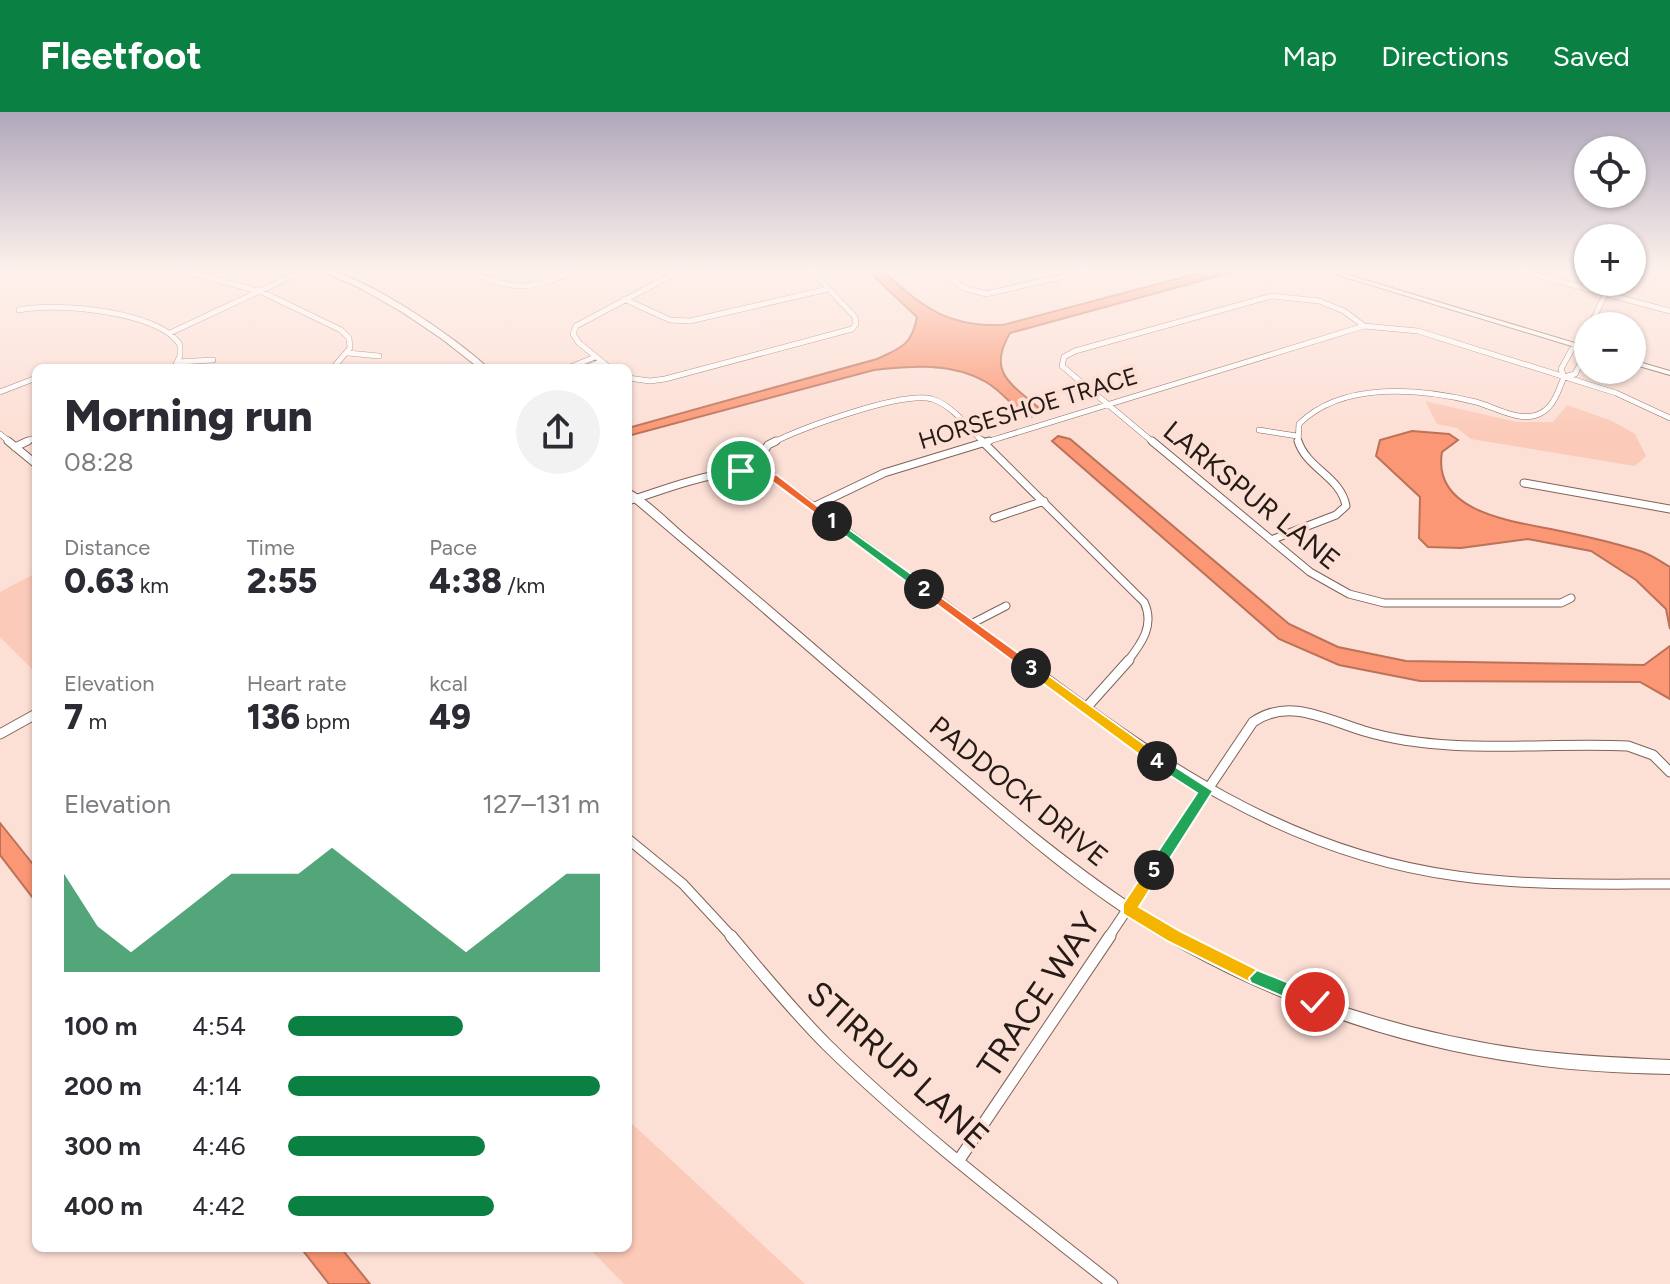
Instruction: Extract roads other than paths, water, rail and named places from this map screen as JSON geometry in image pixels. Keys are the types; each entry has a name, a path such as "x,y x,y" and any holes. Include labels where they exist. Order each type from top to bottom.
{"street":[{"path":"140,323 170,333 181,345 176,364"},
{"path":"170,333 193,323"},
{"path":"326,323 341,330 350,343 348,353 337,364"},
{"path":"427,323 479,364"},
{"path":"581,323 574,329 576,341 604,364"},
{"path":"632,378 660,380 840,334 854,327 854,323"},
{"name":"LARKSPUR LANE","path":"1179,323 1066,355 1062,363 1066,372 1328,585 1367,601 1392,603 1561,603 1571,598"},
{"name":"LARKSPUR LANE","path":"1360,323 1364,326"},
{"path":"1500,323 1574,345"},
{"name":"HORSESHOE TRACE","path":"813,507 884,473 1364,326 1409,329 1631,398 1670,418"},
{"path":"1564,377 1561,369 1574,349"},
{"path":"348,353 379,356"},
{"path":"183,364 213,360"},
{"path":"583,364 598,360"},
{"path":"592,364 598,360"},
{"path":"1646,366 1670,373"},
{"path":"1271,540 1336,515 1346,506 1342,491 1307,460 1297,436 1303,418 1320,407 1365,395 1419,394 1533,415 1547,409 1564,377 1574,374"},
{"path":"0,392 32,380"},
{"path":"1414,383 1419,394"},
{"path":"752,471 768,445 789,433 909,398 926,398 942,403 1136,592 1149,616 1149,626 1142,641 1086,708"},
{"path":"1259,430 1297,436"},
{"path":"0,434 32,461"},
{"path":"15,447 32,439"},
{"path":"632,497 723,473 752,471 773,477 1158,761 1206,791 1312,840 1390,864 1440,875 1522,883 1670,884"},
{"path":"1524,483 1670,509"},
{"name":"PADDOCK DRIVE","path":"632,498 1035,840 1128,909 1185,942 1262,980 1392,1028 1524,1057 1576,1063 1670,1067"},
{"path":"994,518 1044,501"},
{"path":"971,624 1006,606"},
{"name":"TRACE WAY","path":"959,1160 1253,722 1263,714 1277,710 1301,712 1370,733 1434,744 1634,747 1653,755 1670,772"},
{"path":"0,734 32,716"},
{"name":"STIRRUP LANE","path":"632,842 667,868 701,900 772,986 847,1066 1112,1284"}]}
